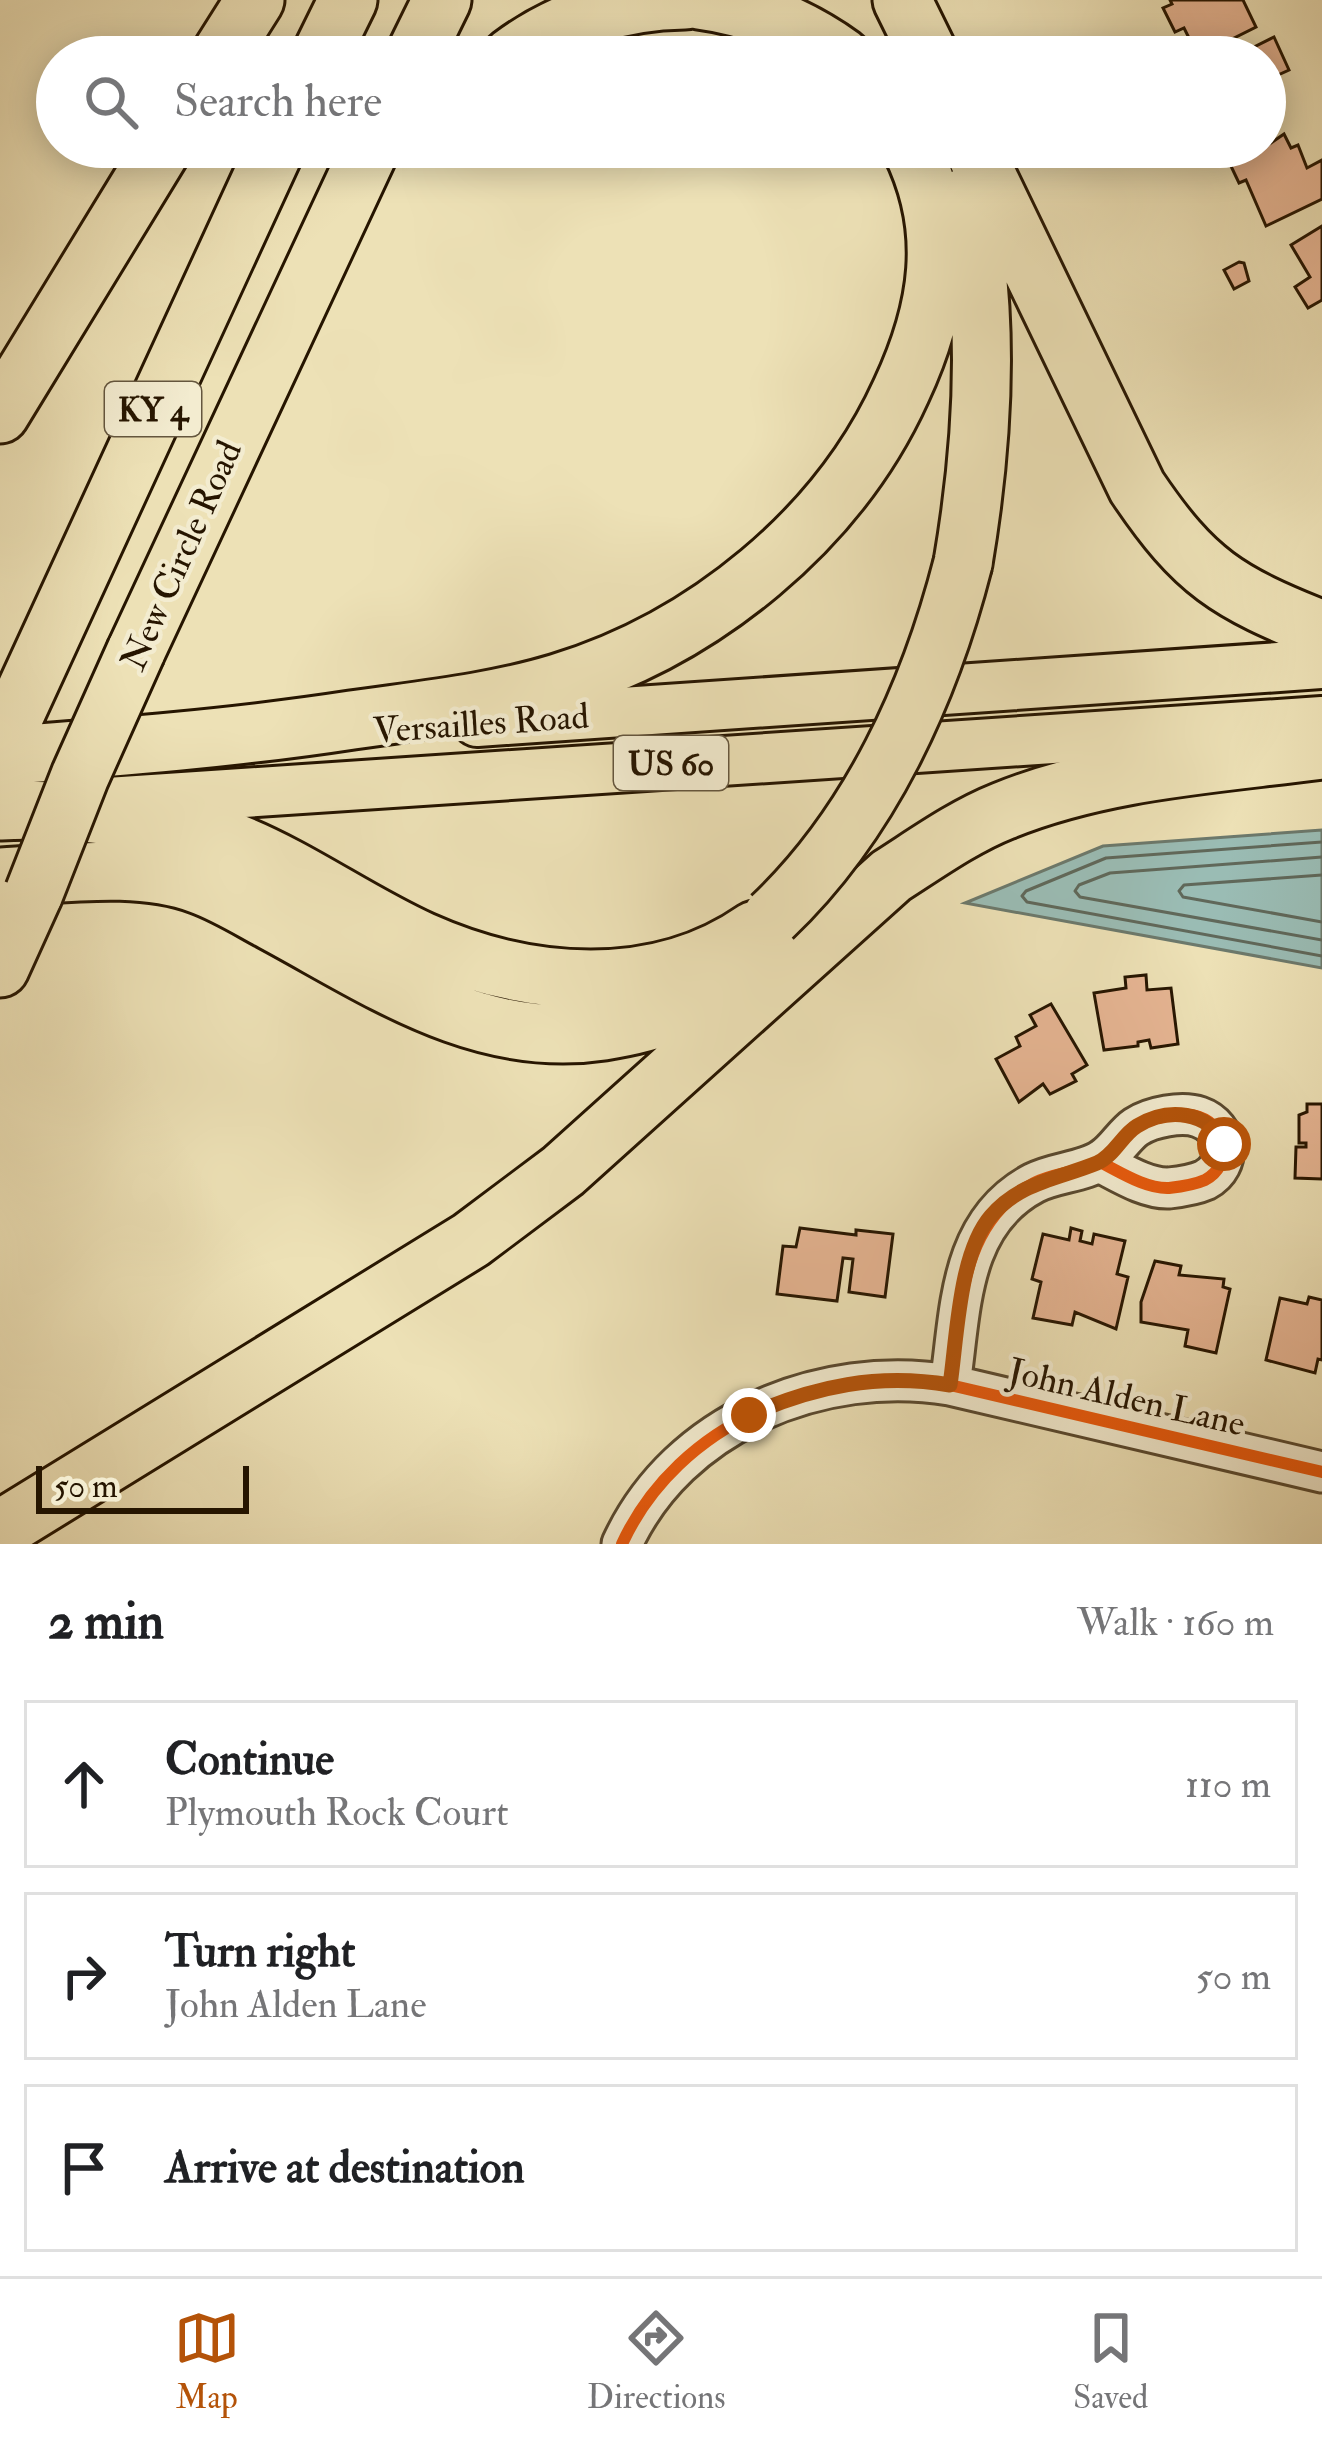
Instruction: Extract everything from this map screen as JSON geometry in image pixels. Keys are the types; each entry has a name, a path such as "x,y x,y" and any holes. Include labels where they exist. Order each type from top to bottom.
{"highway":[{"path":"232,36 255,0"},
{"path":"330,36 348,0"},
{"path":"424,36 442,0"},
{"path":"545,36 602,9 685,0"},
{"path":"699,0 737,5 814,36"},
{"path":"0,414 150,168"},
{"name":"KY 4","path":"0,751 266,168"},
{"name":"New Circle Road","path":"0,968 17,885 80,776 361,168"},
{"path":"224,457 356,208 389,168"},
{"path":"223,739 463,704 558,683 630,656 689,626 757,574 826,508 893,409 914,364 932,310 937,263 934,216 921,168"},
{"path":"10,810 165,824 236,844 419,940 498,969 537,976 578,980 647,974 717,951 772,916 805,883 848,826 908,722 941,641 963,563 979,425 980,338 970,221 958,168"},
{"path":"983,168 1137,487 1167,531 1203,571 1256,603 1322,630"},
{"name":"Versailles Road","path":"0,751 223,739"},
{"path":"0,1530 471,1240 563,1171 847,914 929,851 1003,811 1121,777 1322,749"},
{"path":"17,885 134,874 199,884 425,1004 466,1020 547,1036 635,1026 676,1014 706,998 754,959 847,914"}],"main road":[{"name":"Versailles Road","path":"223,739 1322,664"},
{"name":"Versailles Road","path":"10,810 280,788 1322,721"}],"street":[{"path":"950,1385 967,1273 975,1241 990,1216 1034,1183 1100,1162"},
{"name":"John Alden Lane","path":"622,1544 663,1479 722,1430 810,1391 845,1384 911,1379 950,1385 1322,1472"}],"water":[{"path":"1322,830 1322,968 965,903 1103,846"}],"building":[{"path":"1170,0 1243,0 1256,27 1238,36 1188,36 1184,28 1175,32 1163,8 1172,4"},
{"path":"1286,138 1291,148 1298,145 1307,168 1322,160 1322,199 1266,226 1246,180 1239,183 1232,168 1286,168"},
{"path":"1322,226 1322,300 1308,308 1295,287 1310,277 1291,245"},
{"path":"1244,263 1249,281 1234,289 1224,270"},
{"path":"1146,975 1147,990 1171,988 1178,1044 1151,1048 1149,1040 1104,1050 1094,993 1126,988 1125,977"},
{"path":"1051,1004 1087,1065 1072,1074 1076,1081 1050,1094 1043,1084 1019,1102 996,1059 1020,1046 1016,1037 1036,1026 1030,1015"},
{"path":"1307,1104 1322,1104 1322,1179 1295,1178 1296,1147 1306,1147 1299,1143 1299,1115 1307,1112"},
{"path":"800,1228 893,1234 885,1297 849,1292 853,1259 843,1258 837,1301 777,1294 783,1246 796,1247"},
{"path":"1071,1228 1082,1231 1080,1241 1092,1244 1094,1234 1125,1241 1117,1274 1128,1277 1116,1329 1075,1312 1072,1325 1033,1318 1041,1282 1032,1279 1043,1234 1069,1240"},
{"path":"1155,1261 1181,1266 1179,1275 1224,1279 1223,1287 1230,1289 1216,1353 1185,1346 1188,1330 1141,1322 1141,1302"},
{"path":"1309,1297 1322,1300 1322,1360 1318,1359 1315,1373 1266,1360 1280,1298 1307,1304"}],"cycle path":[{"path":"950,1385 968,1271 990,1221 1009,1200 1042,1179 1096,1163 1136,1127 1158,1118 1199,1117 1216,1129 1223,1147 1214,1173 1173,1188 1142,1183 1100,1162"},
{"path":"622,1544 647,1501 679,1465 717,1435 759,1411 805,1394 853,1384 950,1385 1322,1472"}],"route":[{"path":"749,1415 810,1391 845,1384 911,1379 950,1385 967,1273 975,1241 990,1216 1034,1183 1100,1162 1137,1126 1173,1115 1197,1116 1217,1127 1224,1144"}]}
